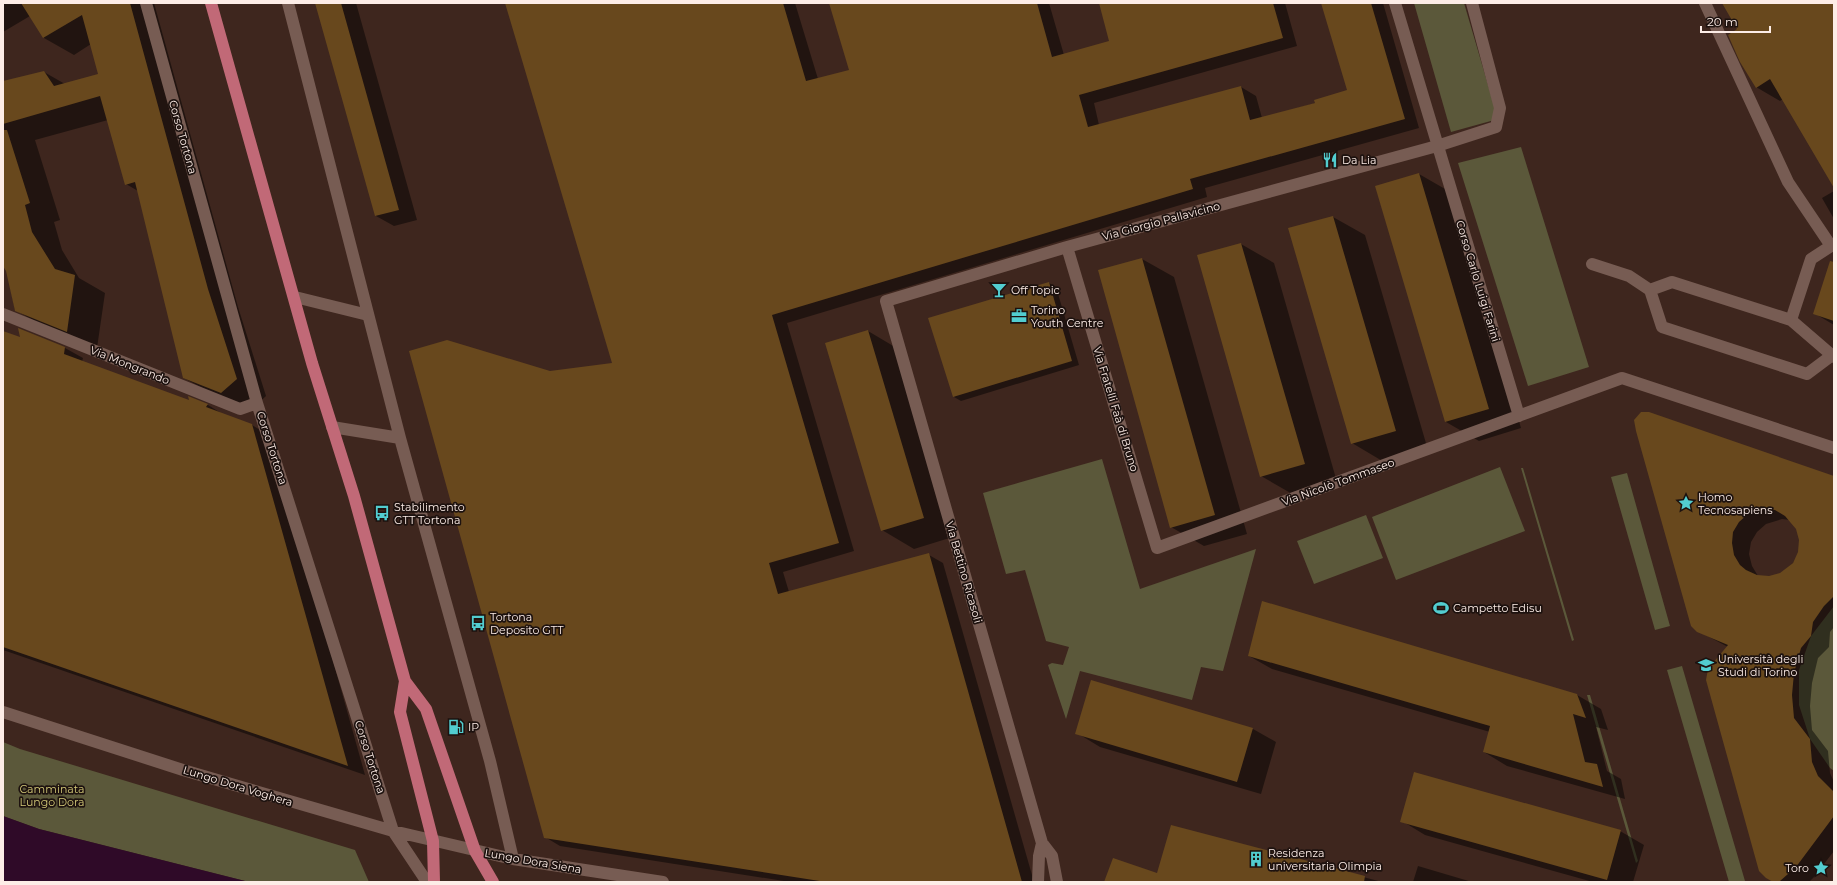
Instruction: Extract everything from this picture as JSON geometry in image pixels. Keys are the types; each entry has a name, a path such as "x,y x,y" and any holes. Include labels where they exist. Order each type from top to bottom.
{"main road":[{"path":"211,3 332,427 358,508 405,681 426,709 475,851 493,882"},
{"path":"405,681 400,712 433,841 434,882"}],"street":[{"name":"Corso Tortona","path":"146,3 257,403 393,831 427,882"},
{"path":"288,3 400,438 490,760 513,859"},
{"name":"Corso Carlo Luigi Farini","path":"1395,3 1519,416"},
{"path":"1437,146 1496,127 1500,108 1472,3"},
{"path":"1705,3 1788,182 1832,245 1811,259 1791,320"},
{"name":"Via Giorgio Pallavicino","path":"886,301 1067,247 1437,146"},
{"name":"Via Fratelli Faà di Bruno","path":"1067,247 1158,548"},
{"path":"1592,264 1629,276 1650,290 1662,327 1807,374 1833,357 1791,320 1672,282 1650,290"},
{"path":"295,297 368,316"},
{"name":"Via Bettino Ricasoli","path":"886,301 1042,843 1052,856 1057,882"},
{"name":"Via Mongrando","path":"3,314 240,409 257,403"},
{"name":"Via Nicolò Tommaseo","path":"1158,548 1622,378 1834,448"},
{"path":"332,427 400,438"},
{"name":"Lungo Dora Voghera","path":"3,712 183,770 393,831 475,851"},
{"name":"Via Bettino Ricasoli","path":"1038,882 1039,856 1042,843"},
{"name":"Lungo Dora Siena","path":"475,851 513,859 663,882"}],"green space":[{"path":"1414,3 1464,3 1498,119 1451,132"},
{"path":"1521,147 1589,367 1528,386 1458,163"},
{"path":"1102,459 1140,589 1256,549 1223,671 1201,667 1192,700 1080,671 1066,719 1048,665 1052,663 1063,665 1069,647 1046,641 1025,570 1006,574 983,493"},
{"path":"1500,467 1525,531 1396,580 1372,517"},
{"path":"1521,468 1523,468 1574,640 1572,641"},
{"path":"1627,473 1670,626 1655,630 1611,477"},
{"path":"1366,515 1383,558 1314,584 1297,541"},
{"path":"1834,606 1834,771 1830,768 1810,739 1799,705 1799,670 1811,636"},
{"path":"1682,666 1745,881 1729,882 1667,670"},
{"path":"1587,695 1590,695 1638,861 1636,863"},
{"name":"Camminata Lungo Dora","path":"3,742 20,749 355,850 369,882 249,882 39,829 3,816"}],"shaded area":[{"path":"3,816 39,829 249,882 3,882"}],"building":[{"path":"21,3 130,3 208,289 237,379 221,393 183,378 135,182 125,185 100,96 3,124 3,81 44,71 54,86 98,74 82,15 43,38"},
{"path":"315,3 341,3 399,210 375,216"},
{"path":"505,3 783,3 806,81 849,70 829,3 1037,3 1052,57 1109,41 1099,3 1273,3 1283,38 1079,95 1088,127 1241,86 1250,120 1315,103 1314,100 1347,90 1321,3 1371,3 1405,119 1190,179 1193,189 772,315 839,543 769,563 778,594 929,553 1022,882 826,882 544,838 409,351 447,340 550,371 612,363"},
{"path":"1722,3 1834,3 1834,188 1770,79 1756,88 1740,62 1728,35 1737,29"},
{"path":"3,130 7,130 30,203 25,205 32,232 55,269 75,275 67,332 15,311 6,271 3,266"},
{"path":"1419,173 1489,409 1445,422 1375,186"},
{"path":"1333,216 1396,431 1351,444 1288,228"},
{"path":"1241,243 1305,464 1260,477 1197,255"},
{"path":"1142,258 1215,515 1170,528 1098,270"},
{"path":"1830,261 1834,262 1834,321 1813,314"},
{"path":"1049,282 1072,361 953,397 928,318"},
{"path":"18,328 65,347 64,354 189,400 188,396 208,404 206,407 252,424 348,766 3,647 3,331 20,337"},
{"path":"868,330 924,518 881,531 825,343"},
{"path":"1641,412 1649,412 1834,476 1834,596 1824,606 1813,622 1811,636 1801,648 1794,673 1792,695 1794,718 1810,739 1812,762 1818,776 1834,792 1834,816 1796,867 1780,881 1773,882 1759,871 1706,680 1708,669 1728,645 1697,632 1691,626 1634,420","holes":["1763,509 1775,510 1785,516 1796,529 1799,540 1798,552 1793,563 1780,573 1769,576 1757,575 1746,570 1740,565 1734,555 1732,543 1733,532 1739,522 1748,514"]},
{"path":"1262,601 1577,694 1586,718 1573,714 1585,762 1597,764 1603,787 1483,752 1490,726 1248,656"},
{"path":"1091,680 1253,728 1237,782 1075,734"},
{"path":"1414,772 1621,830 1607,880 1400,822"},
{"path":"1171,825 1365,876 1364,882 1104,882 1113,858 1157,873"}],"place":[{"name":"Da Lia","path":"1330,160"},
{"name":"Off Topic","path":"999,290"},
{"name":"Torino Youth Centre","path":"1019,316"},
{"name":"Homo Tecnosapiens","path":"1686,503"},
{"name":"Stabilimento GTT Tortona","path":"382,513"},
{"name":"Campetto Edisu","path":"1441,608"},
{"name":"Tortona Deposito GTT","path":"478,623"},
{"name":"Università degli Studi di Torino","path":"1706,665"},
{"name":"IP","path":"456,727"},
{"name":"Residenza universitaria Olimpia","path":"1256,859"},
{"name":"Toro","path":"1821,868"}]}
